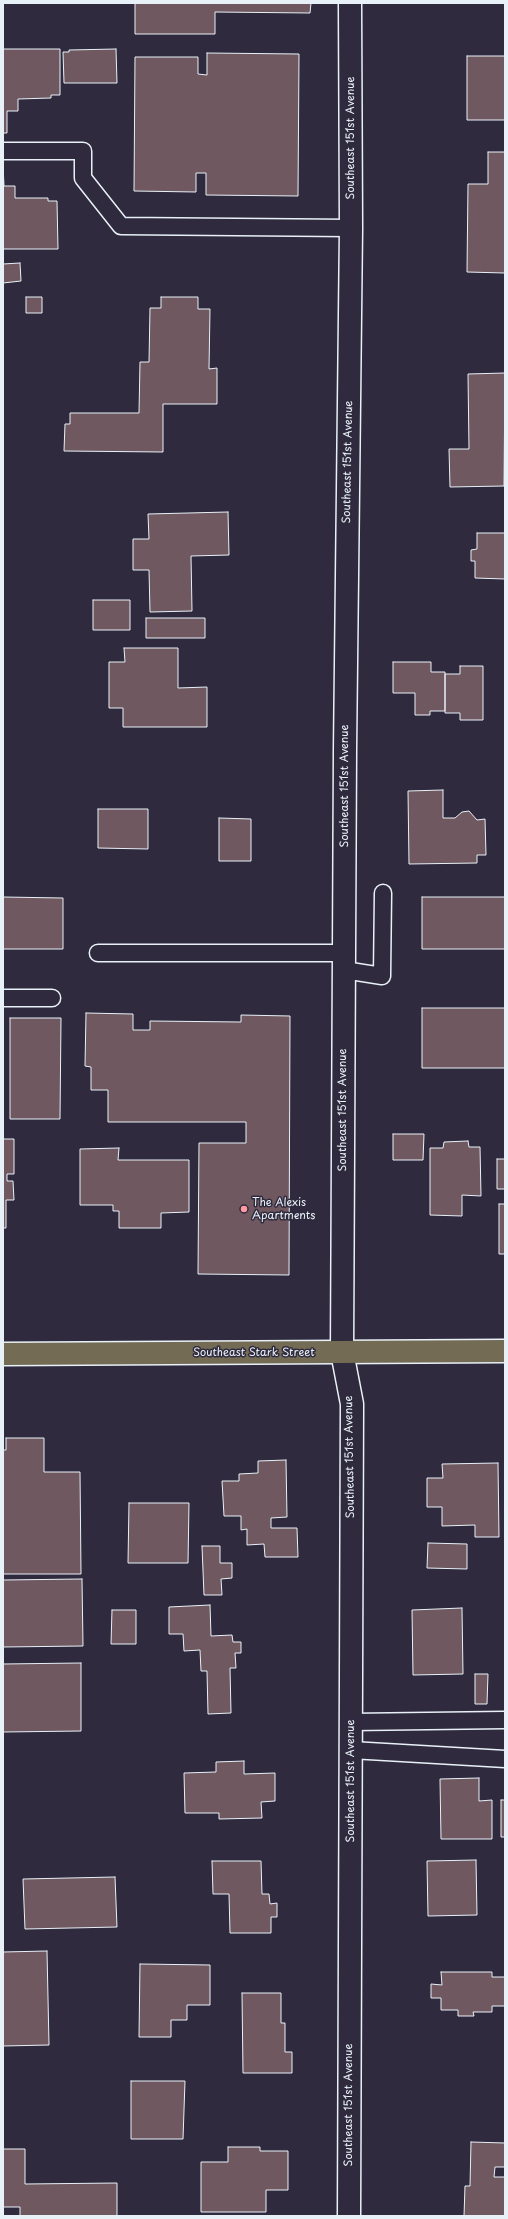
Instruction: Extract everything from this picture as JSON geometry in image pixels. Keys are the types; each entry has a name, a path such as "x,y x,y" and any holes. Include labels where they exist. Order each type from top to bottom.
{"main road":[{"name":"Southeast Stark Street","path":"3,1354 505,1351"}],"street":[{"name":"Southeast 151st Avenue","path":"348,2216 352,1404 342,1352 351,228 350,3"}],"lane":[{"path":"3,151 83,151 83,178 121,226 351,228"},
{"path":"98,953 344,962 382,976 383,893"},
{"path":"3,998 52,998"},
{"path":"351,1722 505,1720"},
{"path":"351,1750 505,1759"}],"building":[{"path":"135,3 311,3 310,13 215,12 215,34 135,34"},
{"path":"3,49 60,49 60,95 51,95 51,98 18,99 18,111 7,111 7,133 3,133"},
{"path":"116,49 117,83 64,83 63,52 69,52 69,50"},
{"path":"207,53 299,54 298,196 206,195 206,173 196,173 196,192 134,191 135,57 198,57 198,74 207,75"},
{"path":"467,56 505,56 505,120 467,120"},
{"path":"488,152 505,152 505,273 467,272 468,184 488,184"},
{"path":"3,165 4,186 15,186 15,198 48,198 48,201 57,201 58,249 3,249"},
{"path":"20,263 21,281 3,283 3,264"},
{"path":"26,297 42,297 42,313 26,313"},
{"path":"161,297 198,297 198,309 210,309 209,369 217,368 217,404 163,404 163,452 64,451 65,424 70,424 70,413 139,413 140,362 149,362 150,308 161,308"},
{"path":"505,373 504,486 450,487 449,449 469,449 468,374"},
{"path":"228,512 229,555 191,556 192,611 150,612 149,570 133,570 133,539 149,539 148,514"},
{"path":"477,533 505,533 505,579 475,578 475,561 471,561 471,550 477,549"},
{"path":"93,600 130,600 130,630 93,630"},
{"path":"146,618 205,618 205,638 146,638"},
{"path":"124,648 178,648 178,688 207,687 207,727 123,727 123,708 109,708 109,662 125,662"},
{"path":"393,662 431,662 431,672 445,672 445,711 430,711 430,715 415,715 415,693 393,693"},
{"path":"460,666 483,666 483,720 460,720 460,713 445,713 445,674 460,674"},
{"path":"443,790 443,818 455,818 462,812 469,811 477,820 485,819 486,855 477,855 477,863 409,864 408,791"},
{"path":"98,809 148,809 148,849 98,848"},
{"path":"219,818 251,819 251,861 219,861"},
{"path":"3,897 63,898 63,949 3,949"},
{"path":"422,897 505,897 505,949 422,949"},
{"path":"422,1008 505,1008 505,1068 422,1068"},
{"name":"The Alexis Apartments","path":"86,1013 133,1014 133,1030 150,1030 150,1021 241,1022 241,1015 290,1016 289,1275 198,1274 199,1143 246,1143 246,1122 108,1122 108,1090 91,1090 91,1067 85,1066"},
{"path":"10,1018 61,1018 60,1119 10,1119"},
{"path":"393,1134 424,1134 423,1160 393,1160"},
{"path":"3,1139 14,1139 14,1174 7,1174 7,1181 13,1181 14,1200 6,1200 6,1228 3,1228"},
{"path":"468,1141 469,1147 480,1147 481,1196 462,1195 462,1216 430,1215 430,1148 443,1148 444,1142"},
{"path":"119,1148 118,1160 189,1160 189,1212 161,1213 161,1228 119,1228 119,1211 113,1211 113,1205 80,1205 80,1149"},
{"path":"497,1159 505,1159 505,1189 497,1189"},
{"path":"499,1204 505,1204 505,1254 499,1254"},
{"path":"6,1438 44,1438 44,1472 80,1472 81,1574 3,1574 3,1450 6,1450"},
{"path":"286,1460 287,1517 271,1518 271,1528 297,1528 298,1557 265,1557 264,1544 247,1545 247,1529 241,1530 241,1516 224,1516 222,1481 239,1481 239,1474 258,1473 258,1461"},
{"path":"498,1463 499,1537 475,1537 475,1525 442,1526 442,1507 427,1507 427,1478 443,1478 442,1464"},
{"path":"129,1503 189,1503 188,1563 128,1563"},
{"path":"428,1543 467,1544 467,1569 427,1568"},
{"path":"202,1546 220,1546 220,1563 232,1563 232,1578 221,1579 222,1595 204,1595"},
{"path":"82,1579 83,1646 3,1647 3,1580"},
{"path":"210,1605 211,1636 232,1635 233,1642 241,1642 241,1653 235,1653 236,1668 230,1668 231,1713 208,1714 207,1671 201,1671 200,1650 184,1651 183,1634 169,1634 169,1607"},
{"path":"462,1608 463,1674 413,1675 412,1610"},
{"path":"112,1610 136,1610 136,1644 111,1644"},
{"path":"81,1663 81,1731 3,1732 3,1664"},
{"path":"475,1674 488,1674 487,1704 475,1704"},
{"path":"244,1761 244,1774 275,1773 275,1801 261,1802 262,1818 219,1819 219,1813 185,1813 184,1773 216,1772 216,1762"},
{"path":"479,1778 479,1801 492,1800 492,1839 441,1839 440,1779"},
{"path":"501,1800 505,1800 505,1837 501,1837"},
{"path":"476,1860 477,1915 428,1916 427,1861"},
{"path":"212,1861 261,1861 262,1894 269,1894 270,1904 277,1903 277,1917 271,1917 271,1933 230,1933 229,1894 213,1894"},
{"path":"115,1877 117,1927 25,1929 23,1879"},
{"path":"47,1951 49,2045 3,2046 3,1952"},
{"path":"140,1964 210,1965 210,2005 187,2005 187,2020 171,2020 171,2037 139,2037"},
{"path":"441,1972 492,1972 492,1977 505,1977 505,2006 492,2006 492,2012 473,2012 474,2016 458,2016 458,2010 441,2010 441,1998 431,1998 431,1984 442,1985"},
{"path":"242,1993 281,1993 281,2023 285,2023 285,2052 292,2052 292,2073 243,2073"},
{"path":"131,2081 185,2081 183,2139 131,2139"},
{"path":"471,2142 505,2143 505,2167 495,2167 494,2177 505,2177 505,2216 464,2216 465,2186 470,2186"},
{"path":"228,2147 260,2147 260,2151 288,2151 288,2190 266,2190 266,2212 201,2212 201,2162 228,2162"},
{"path":"3,2149 25,2149 25,2184 117,2183 117,2216 20,2216 20,2207 3,2207"}],"place":[{"name":"The Alexis Apartments","path":"244,1209"}]}
